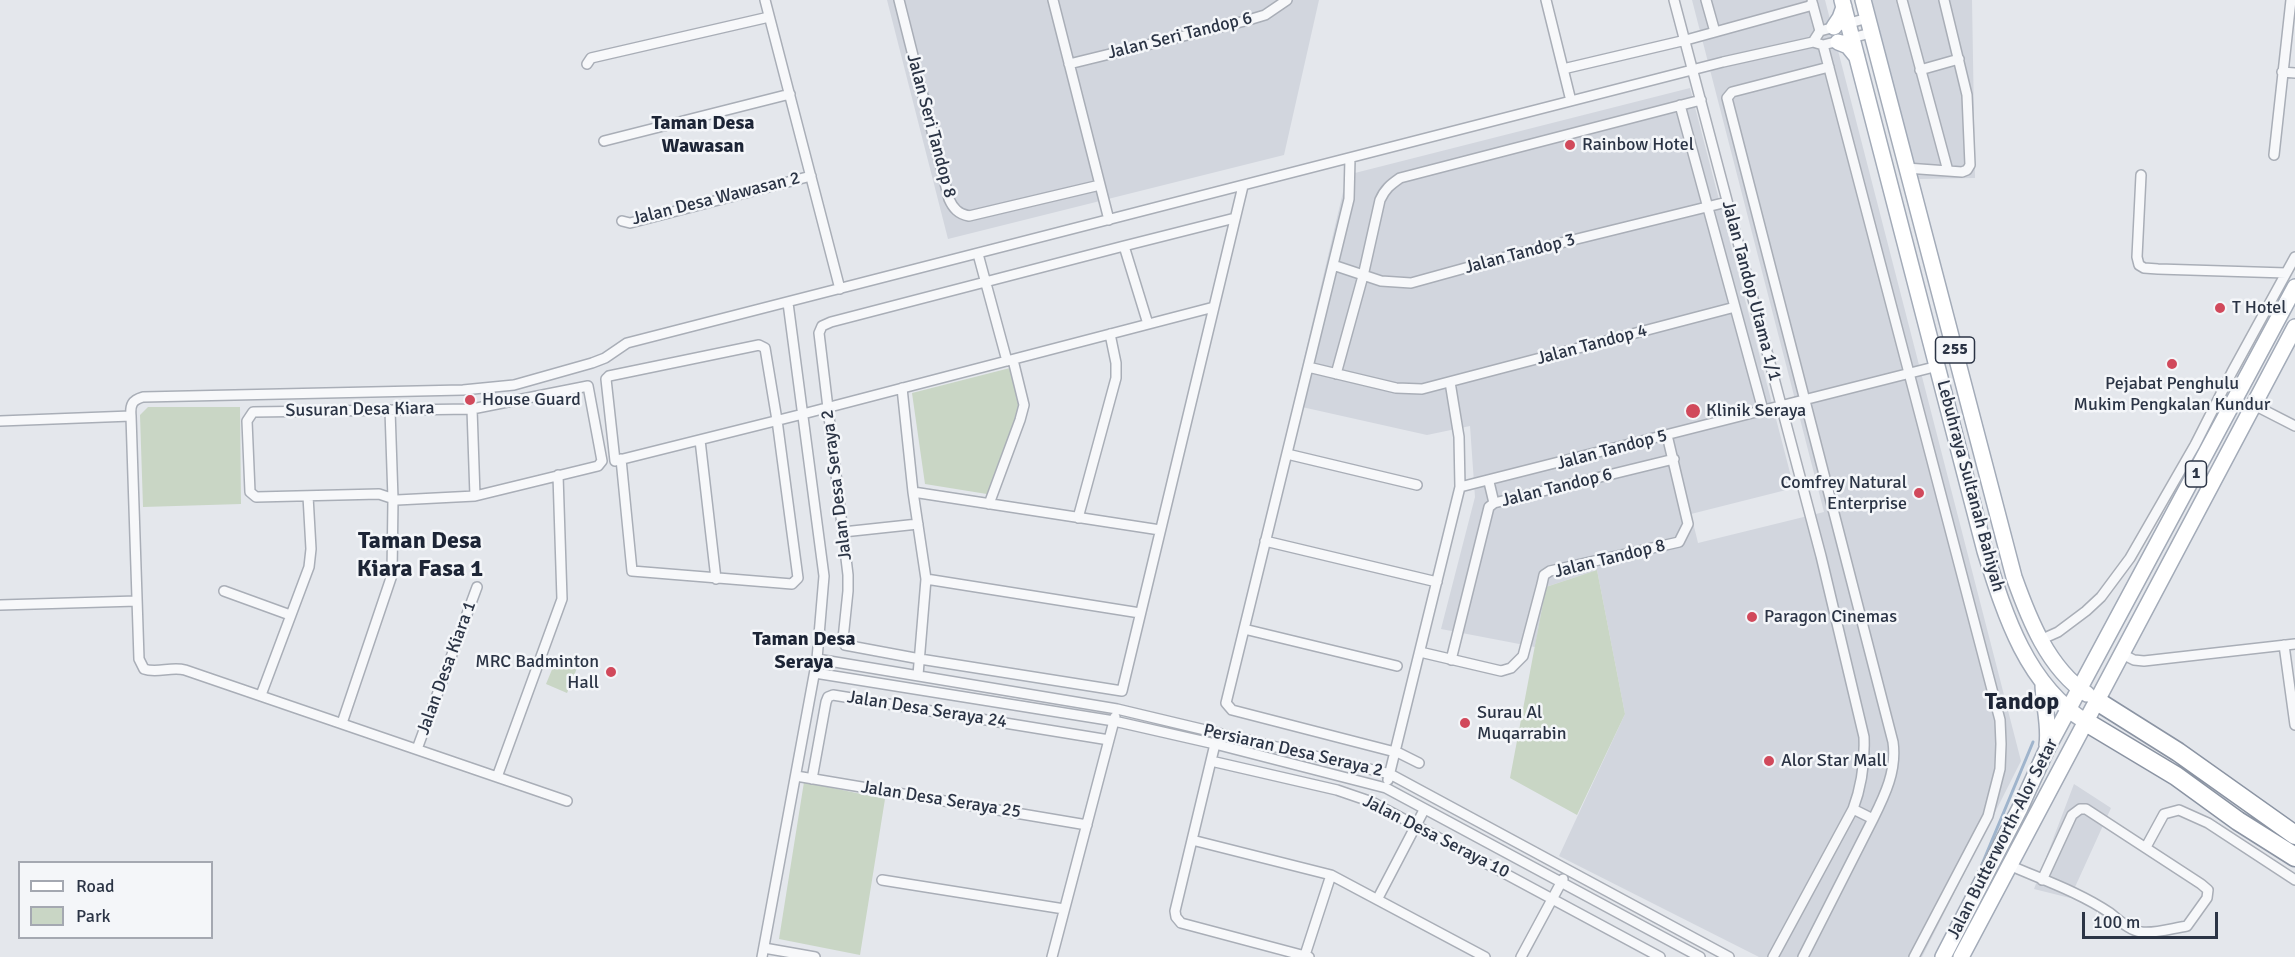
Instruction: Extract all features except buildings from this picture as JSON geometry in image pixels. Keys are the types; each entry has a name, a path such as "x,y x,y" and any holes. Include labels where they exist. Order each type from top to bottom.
{"highway":[{"path":"2097,701 2178,752 2295,836"},
{"path":"2086,722 2176,776 2238,821 2295,857"}],"main road":[{"name":"Lebuhraya Sultanah Bahiyah","path":"1863,0 2014,577 2040,640 2081,690 2097,701"},
{"name":"Lebuhraya Sultanah Bahiyah","path":"1843,4 1836,34 1858,60 1985,551 2003,610 2022,651 2043,682 2069,711 2086,722"},
{"name":"1","path":"2081,690 2295,287"},
{"name":"1","path":"2097,701 2295,327"},
{"path":"2055,661 2069,669 2077,670 2096,660"},
{"path":"2043,682 2043,699 2048,725 2046,751"},
{"name":"Jalan Butterworth-Alor Setar","path":"1943,957 2020,808 2046,751 2081,690"},
{"name":"Jalan Butterworth-Alor Setar","path":"1961,957 2097,701"}],"street":[{"path":"765,0 840,289"},
{"name":"Jalan Seri Tandop 8","path":"899,0 953,208 969,216 1100,185"},
{"path":"1053,0 1109,220"},
{"name":"Jalan Seri Tandop 6","path":"1069,64 1245,21 1265,15 1287,0"},
{"path":"1546,0 1571,101"},
{"name":"Jalan Tandop Utama 1/1","path":"1674,0 1782,405 1864,737 1861,789 1853,809 1773,957"},
{"path":"1706,0 1715,32"},
{"path":"1902,0 1948,171"},
{"path":"1906,168 1965,172 1970,165 1967,95 1944,0"},
{"path":"2274,155 2282,72 2291,31 2291,0"},
{"path":"1563,69 1686,40 1812,3 1836,34"},
{"path":"587,64 591,58 769,17"},
{"path":"1836,34 1870,25"},
{"path":"567,801 185,670 144,669 140,659 137,601 130,416 132,403 143,397 463,390 514,385 592,363 605,358 627,342 788,303 1693,70 1813,42 1870,25"},
{"path":"1836,34 1828,68 2000,720 2000,769 1988,816 1914,957"},
{"path":"1920,70 1959,58"},
{"path":"1803,957 1889,786 1894,751 1726,98 1732,92 1828,68"},
{"path":"2282,72 2295,73"},
{"path":"604,141 789,94"},
{"path":"1336,374 1384,190 1400,178 1701,100"},
{"path":"1680,105 1763,410"},
{"path":"1350,159 1349,199 1226,703 1227,707 1396,752 1419,763"},
{"path":"2141,175 2139,265 2144,268 2158,269 2286,273"},
{"name":"Jalan Desa Wawasan 2","path":"622,221 630,223 811,176"},
{"path":"920,659 1122,691 1243,186"},
{"name":"Jalan Tandop 3","path":"1333,265 1381,281 1411,283 1516,254 1727,202"},
{"path":"985,280 1235,218"},
{"path":"1124,246 1148,324"},
{"path":"978,254 1024,405 989,504"},
{"path":"2040,640 2058,632 2102,597 2130,558 2195,445 2295,257"},
{"name":"Jalan Desa Seraya 2","path":"920,659 845,645 843,639 848,591 819,333 822,326 831,322 985,280"},
{"path":"788,303 824,576 817,659 763,952 815,957"},
{"path":"621,459 630,568 636,572 792,584 797,581 777,420 765,348 763,346 609,376 605,383 615,461 621,459 700,440 777,420 827,408 1214,307"},
{"name":"Jalan Tandop 4","path":"1308,367 1410,390 1422,389 1735,307"},
{"path":"1078,518 1116,378 1116,363 1110,334"},
{"name":"Jalan Tandop 5","path":"1460,487 1488,482 1938,366"},
{"path":"1386,788 1460,487 1459,437 1450,382"},
{"name":"Susuran Desa Kiara","path":"308,496 256,497 252,495 248,421 249,416 255,411 472,409 588,386 602,461 598,466 558,475"},
{"path":"902,388 913,492 926,579 918,675"},
{"path":"2254,405 2295,426"},
{"path":"472,409 475,496"},
{"path":"342,723 392,575 393,499 390,410"},
{"path":"0,421 130,416"},
{"path":"1667,435 1674,459"},
{"path":"700,440 716,579"},
{"path":"1287,454 1417,486"},
{"name":"Jalan Tandop 6","path":"1451,660 1486,512 1494,503 1674,459"},
{"name":"Jalan Tandop 8","path":"1451,660 1501,671 1511,668 1523,656 1542,584 1545,575 1550,571 1679,542 1688,524 1674,459"},
{"path":"261,695 311,558 308,496 379,494 393,499 475,496 558,475 562,599 497,777"},
{"path":"1488,482 1494,503"},
{"path":"913,492 1160,530"},
{"path":"843,532 918,524"},
{"path":"1265,541 1437,582"},
{"path":"926,579 1140,613"},
{"name":"Jalan Desa Kiara 1","path":"417,749 477,587"},
{"path":"224,591 290,615"},
{"path":"0,605 137,601"},
{"path":"1244,629 1397,666"},
{"path":"2122,654 2134,660 2144,661 2295,644"},
{"path":"2284,645 2295,725"},
{"path":"1420,652 1451,660"},
{"name":"Persiaran Desa Seraya 2","path":"817,659 1117,709 1390,774 1567,872 1729,957"},
{"name":"Persiaran Desa Seraya 2","path":"814,673 1114,722 1215,744 1386,788 1700,957"},
{"name":"Jalan Desa Seraya 24","path":"812,779 825,702 833,695 1109,740"},
{"path":"1052,957 1117,709"},
{"path":"1215,744 1175,910 1178,921 1307,956 1331,875"},
{"name":"Jalan Desa Seraya 10","path":"1211,761 1354,795 1416,824 1660,957"},
{"name":"Jalan Desa Seraya 25","path":"795,776 1086,825"},
{"path":"1853,809 1874,819"},
{"path":"2009,865 2042,880 2087,899 2131,928 2145,933 2187,926 2207,898 2208,890 2086,809 2080,809 2072,815 2042,880"},
{"path":"1378,898 1424,810"},
{"path":"2146,847 2164,814 2179,810 2208,823 2295,880"},
{"path":"1192,840 1331,875 1485,957"},
{"path":"1521,957 1567,872"},
{"path":"882,880 1064,909"}],"shaded area":[{"path":"887,0 1319,0 1284,155 948,239"},
{"path":"1692,0 1825,0 2021,761 1922,957 1759,957 1559,856 1625,714 1597,570 1546,587 1535,647 1441,629 1475,497 1470,426 1427,435 1293,405 1347,175 1690,88 1794,488 1691,514 1698,543 1824,512"},
{"path":"1872,0 1972,0 1975,178 1918,179"},
{"path":"2074,784 2111,808 2070,898 2034,889"}],"green space":[{"path":"1010,368 1020,405 993,495 925,484 912,393"},
{"path":"148,407 240,407 241,504 143,507 140,415"},
{"path":"1597,570 1625,714 1577,815 1510,778 1546,587"},
{"path":"558,655 579,663 567,693 546,684"},
{"path":"804,782 885,799 860,955 779,939"}],"waterway":[{"path":"1978,874 2033,742"}],"place":[{"name":"Rainbow Hotel","path":"1570,145"},
{"name":"T Hotel","path":"2220,308"},
{"name":"Pejabat Penghulu Mukim Pengkalan Kundur","path":"2172,364"},
{"name":"House Guard","path":"470,400"},
{"name":"Klinik Seraya","path":"1693,411"},
{"name":"Comfrey Natural Enterprise","path":"1919,493"},
{"name":"Paragon Cinemas","path":"1752,617"},
{"name":"MRC Badminton Hall","path":"611,672"},
{"name":"Surau Al Muqarrabin","path":"1465,723"},
{"name":"Alor Star Mall","path":"1769,761"}],"district":[{"name":"Taman Desa Wawasan","path":"703,136"},
{"name":"Taman Desa Kiara Fasa 1","path":"420,556"},
{"name":"Taman Desa Seraya","path":"804,652"},
{"name":"Tandop","path":"2022,703"}]}
